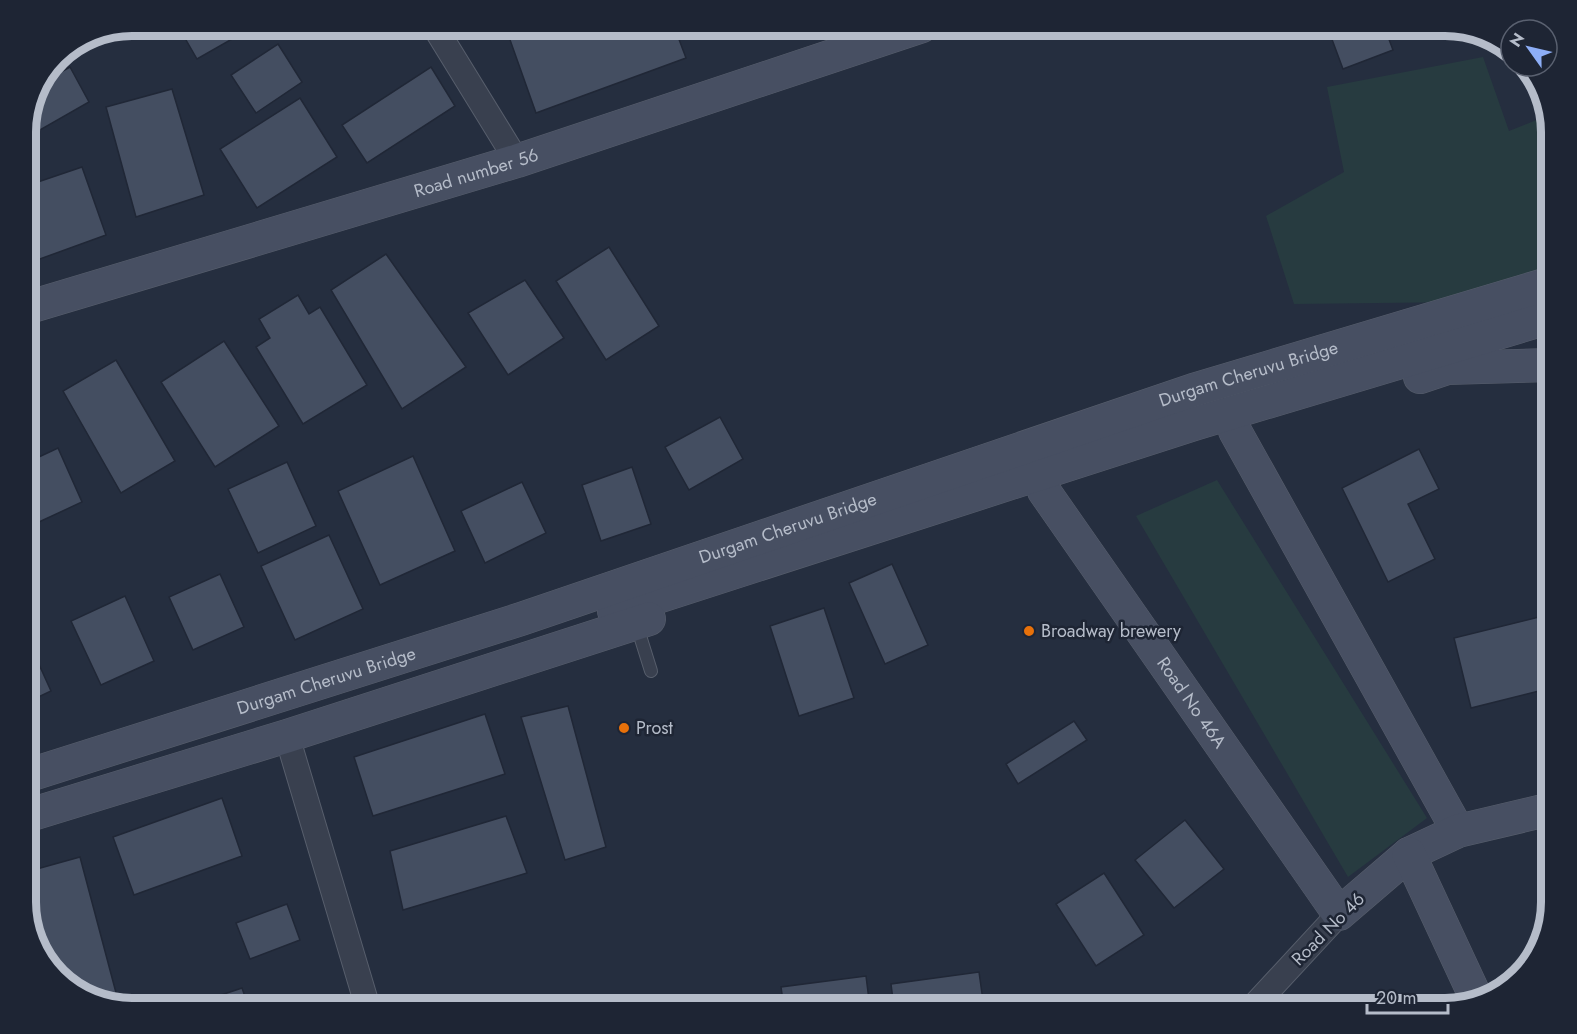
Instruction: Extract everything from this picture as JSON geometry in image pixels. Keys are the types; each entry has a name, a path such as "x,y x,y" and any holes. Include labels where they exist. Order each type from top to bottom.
{"main road":[{"name":"Road number 56","path":"36,305 517,161 892,36"},
{"path":"36,757 689,544 1154,389 1541,273"},
{"name":"Durgam Cheruvu Bridge","path":"36,773 520,619 1193,390 1541,286"},
{"name":"Durgam Cheruvu Bridge","path":"36,796 1194,424 1541,320"},
{"path":"36,813 287,736 1235,431 1447,368 1541,365"},
{"path":"1235,431 1458,831"},
{"name":"Road No 46A","path":"1044,491 1339,914"},
{"name":"Road No 46","path":"1339,914 1408,854 1458,831 1541,811"},
{"path":"1408,854 1475,993"}],"street":[{"path":"440,36 517,161"},
{"path":"287,736 365,998"},
{"name":"Road No 46","path":"1261,998 1339,914"}],"lane":[{"path":"636,623 651,671"}],"green space":[{"path":"1483,57 1509,131 1540,119 1541,301 1294,304 1266,216 1344,172 1327,87"},
{"path":"1217,480 1427,818 1348,877 1136,516"}],"building":[{"path":"184,36 237,36 197,59"},
{"path":"678,36 686,58 536,113 509,37"},
{"path":"1331,36 1388,36 1393,50 1343,69"},
{"path":"278,44 302,82 256,113 231,75"},
{"path":"70,67 89,102 36,132 39,107 55,75"},
{"path":"431,67 455,106 367,163 342,125"},
{"path":"172,89 204,195 136,217 106,107"},
{"path":"300,98 337,157 257,208 220,149"},
{"path":"82,167 106,235 36,260 36,183"},
{"path":"609,247 659,326 606,360 556,281"},
{"path":"386,254 466,367 402,409 331,290"},
{"path":"525,280 564,338 508,375 468,313"},
{"path":"298,295 309,314 320,307 367,385 303,424 256,347 270,338 259,319"},
{"path":"224,341 279,426 215,467 161,382"},
{"path":"116,360 175,461 121,493 63,391"},
{"path":"720,417 743,459 689,490 665,447"},
{"path":"58,448 82,502 36,523 36,458"},
{"path":"1419,449 1439,489 1408,504 1435,559 1388,582 1342,488"},
{"path":"413,456 455,551 380,585 338,491"},
{"path":"287,462 316,526 258,553 228,489"},
{"path":"632,467 651,524 601,541 582,485"},
{"path":"522,482 546,533 485,563 461,511"},
{"path":"329,535 363,609 295,640 261,566"},
{"path":"892,564 928,645 885,664 849,583"},
{"path":"220,574 244,627 193,650 169,597"},
{"path":"125,596 154,661 101,685 71,621"},
{"path":"824,608 854,698 799,716 770,626"},
{"path":"1541,616 1541,690 1471,708 1454,638"},
{"path":"36,658 51,691 36,698"},
{"path":"568,706 606,847 565,860 521,717"},
{"path":"485,714 505,774 373,816 354,757"},
{"path":"1074,721 1087,740 1018,784 1006,764"},
{"path":"222,798 242,856 134,895 113,837"},
{"path":"506,816 527,873 403,910 390,851"},
{"path":"1185,820 1224,869 1174,908 1135,860"},
{"path":"80,857 117,997 107,995 79,982 60,965 49,950 38,921 36,869"},
{"path":"1104,873 1144,935 1096,966 1056,904"},
{"path":"287,904 300,940 250,959 236,923"},
{"path":"979,972 983,998 893,998 891,984"},
{"path":"866,976 869,998 783,998 781,987"},
{"path":"242,988 246,998 212,998"}],"place":[{"name":"Broadway brewery","path":"1029,631"},
{"name":"Prost","path":"624,728"}]}
